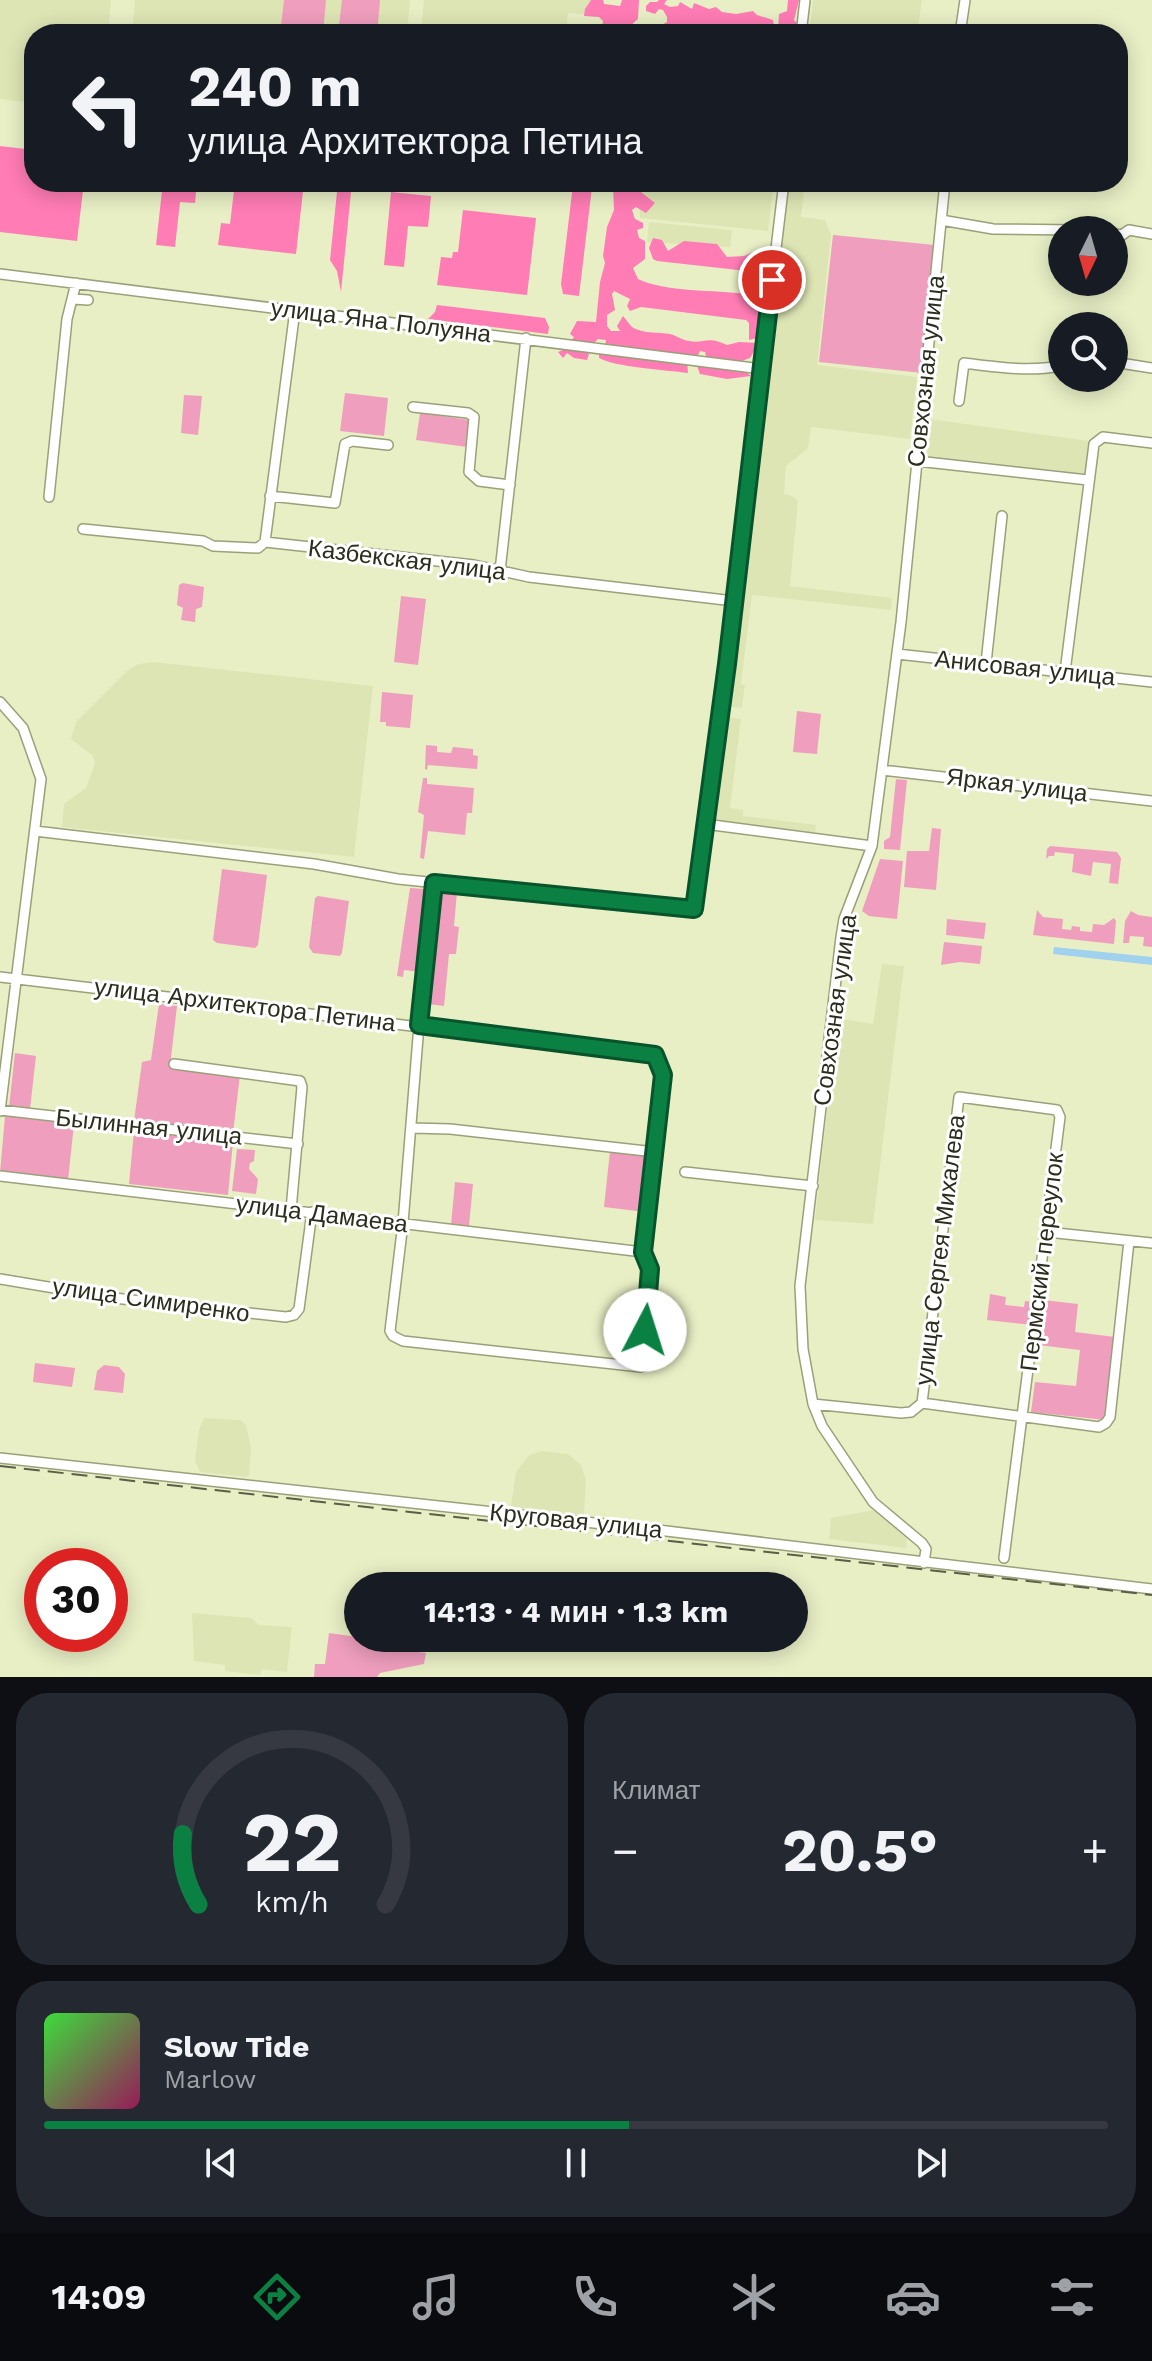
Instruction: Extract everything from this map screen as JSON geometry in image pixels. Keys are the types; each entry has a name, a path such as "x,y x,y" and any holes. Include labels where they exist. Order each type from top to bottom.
{"street":[{"path":"802,24 805,0"},
{"path":"961,24 965,0"},
{"path":"35,831 301,862 434,883 694,909 783,192"},
{"name":"Совхозная улица","path":"924,1563 926,1549 922,1543 873,1502 822,1426 813,1404 803,1349 799,1302 844,919 872,846 882,770 897,654 944,192"},
{"path":"941,220 993,229 1048,230"},
{"path":"1128,231 1152,234"},
{"name":"улица Яна Полуяна","path":"0,274 762,369"},
{"path":"49,497 67,319 76,283"},
{"path":"73,299 88,300"},
{"path":"265,542 295,310"},
{"path":"500,571 526,338"},
{"path":"959,401 964,363 1012,369 1048,368"},
{"path":"1128,364 1152,368"},
{"path":"413,407 468,413 474,417 469,472 479,481 510,485"},
{"path":"1065,672 1094,444 1103,437 1152,443"},
{"path":"270,496 335,503 345,444 352,441 388,445"},
{"path":"917,461 1088,480"},
{"path":"986,663 1002,516"},
{"name":"Казбекская улица","path":"83,529 203,541 213,546 258,548 265,542 474,565 529,577 734,601"},
{"name":"Анисовая улица","path":"897,654 1152,682"},
{"path":"0,702 23,728 41,779 0,1110"},
{"name":"Яркая улица","path":"882,770 1152,801"},
{"path":"705,824 872,846"},
{"path":"412,1128 450,1129 655,1152 643,1252 650,1269 641,1367 403,1341 393,1336 389,1324 403,1223 434,883"},
{"name":"улица Архитектора Петина","path":"0,977 655,1055 663,1075 655,1152"},
{"path":"174,1064 300,1081 302,1087 291,1210"},
{"name":"Пермский переулок","path":"959,1097 1057,1110 1060,1117 1004,1558"},
{"name":"улица Сергея Михалева","path":"922,1403 959,1097"},
{"name":"Былинная улица","path":"0,1110 298,1144"},
{"path":"685,1172 813,1186"},
{"name":"улица Дамаева","path":"0,1176 643,1252"},
{"name":"улица Симиренко","path":"0,1279 114,1298 286,1317 294,1315 299,1309 312,1212"},
{"path":"1047,1232 1152,1243"},
{"path":"813,1404 901,1413 911,1412 922,1403 1099,1427 1110,1417 1129,1241"},
{"name":"Круговая улица","path":"0,1458 658,1530 1152,1589"}],"shaded area":[{"path":"0,0 111,0 109,24 24,24 24,102 0,99"},
{"path":"135,0 410,0 408,24 133,24"},
{"path":"284,0 326,0 324,24 281,24"},
{"path":"342,0 380,0 378,24 339,24"},
{"path":"424,0 594,0 592,15 568,13 567,24 422,24"},
{"path":"591,0 603,0 604,4 620,6 622,0 639,0 638,19 632,24 603,24 599,17 584,16"},
{"path":"667,0 664,4 670,7 678,6 680,2 692,9 694,3 736,14 753,11 773,20 774,24 663,24 667,17 663,10 659,9 655,14 646,11 650,2"},
{"path":"788,0 799,0 794,20 797,24 778,24 779,14 787,11"},
{"path":"813,0 922,0 918,24 810,24"},
{"path":"0,146 24,149 24,192 83,192 77,241 0,232"},
{"path":"162,192 196,192 195,203 180,202 175,247 156,245"},
{"path":"234,192 303,192 296,254 218,245 221,223 230,224"},
{"path":"337,192 351,192 341,292 337,271 330,260"},
{"path":"391,192 431,196 428,227 408,226 404,267 384,265"},
{"path":"572,192 591,192 579,296 563,294 561,284"},
{"path":"613,192 641,192 655,203 646,213 636,207 632,210 635,219 643,223 643,228 637,230 639,238 645,241 645,259 633,268 638,279 676,288 747,294 752,293 756,277 756,292 768,285 761,337 749,340 749,323 746,320 641,307 630,311 627,306 630,299 614,291 615,310 607,315 607,326 611,331 620,331 617,326 623,316 639,330 670,334 694,342 710,340 727,345 759,343 750,358 736,363 751,376 727,379 700,374 697,366 707,361 705,352 700,351 695,361 687,361 688,373 606,361 599,358 599,348 605,347 606,340 598,339 585,351 589,354 587,360 574,358 567,353 563,358 558,352 565,349 574,337 570,334 577,321 596,322 607,227 614,210"},
{"path":"639,192 773,192 768,231 640,218"},
{"path":"788,192 804,192 801,217 825,220 831,235 817,365 917,377 910,439 811,427 808,448 786,466 784,494 798,501 790,586 892,598 891,610 752,595 741,684 745,685 742,708 722,706 762,369 769,359"},
{"path":"463,210 536,218 527,295 437,285 441,257 452,258 453,252 458,252"},
{"path":"649,222 732,230 730,247 647,242"},
{"path":"833,235 935,245 922,373 819,362"},
{"path":"653,238 662,240 668,251 684,241 717,244 727,257 744,256 762,248 771,250 772,269 767,276 760,269 747,271 657,261 649,248"},
{"path":"437,305 545,318 548,334 428,319"},
{"path":"345,393 388,398 384,436 340,431"},
{"path":"184,395 202,396 198,435 181,433"},
{"path":"420,413 470,420 467,447 416,440"},
{"path":"930,419 1089,441 1085,475 926,459"},
{"path":"179,585 204,587 202,607 196,609 195,622 181,620 183,608 177,605"},
{"path":"401,596 426,599 418,665 394,662"},
{"path":"154,662 373,686 354,857 62,827 64,804 86,788 95,763 93,756 71,739 76,722 128,670 138,664"},
{"path":"382,692 413,695 410,728 386,726 386,722 380,722"},
{"path":"797,711 821,714 817,754 793,752"},
{"path":"720,716 741,719 730,808 743,810 743,816 816,825 814,839 705,824"},
{"path":"426,745 437,746 437,752 451,753 453,747 473,749 473,755 478,756 477,769 428,765 427,770"},
{"path":"423,778 427,778 427,784 474,788 472,813 467,813 465,835 428,831 424,859 420,858 424,815 418,812"},
{"path":"896,779 907,780 900,850 884,849 884,841 890,837"},
{"path":"932,828 941,829 936,890 904,887 907,851 929,851"},
{"path":"1050,846 1117,852 1121,858 1118,884 1109,883 1111,864 1093,862 1091,876 1072,872 1074,854 1055,852 1054,856 1046,859"},
{"path":"880,859 903,861 897,919 869,916 862,911"},
{"path":"222,869 267,875 258,945 255,948 213,940"},
{"path":"410,888 429,892 421,972 404,970 403,977 397,976"},
{"path":"441,891 457,892 454,926 459,927 456,954 449,954 444,1006 428,1004"},
{"path":"315,898 349,901 340,956 313,953 309,947"},
{"path":"1037,910 1043,917 1063,919 1062,929 1071,930 1072,926 1080,927 1080,931 1092,932 1093,924 1104,925 1114,918 1114,944 1033,935"},
{"path":"1131,911 1152,917 1152,947 1143,946 1144,937 1130,936 1129,943 1123,943 1125,921"},
{"path":"947,919 986,923 984,939 946,935"},
{"path":"944,942 982,946 980,964 960,962 941,965"},
{"path":"882,964 904,966 873,1224 815,1220 837,1018 873,1024"},
{"path":"159,1004 177,1006 170,1066 240,1075 233,1133 134,1121 142,1062 151,1060"},
{"path":"15,1053 36,1056 30,1109 9,1107"},
{"path":"5,1116 74,1124 68,1180 0,1173"},
{"path":"134,1131 233,1142 228,1195 129,1184"},
{"path":"237,1149 255,1150 249,1169 258,1179 256,1194 232,1191"},
{"path":"610,1151 651,1156 645,1212 604,1207"},
{"path":"455,1182 473,1184 469,1226 451,1225"},
{"path":"990,1294 1006,1297 1005,1305 1024,1307 1025,1301 1035,1302 1032,1325 987,1320"},
{"path":"1043,1300 1078,1304 1075,1332 1115,1337 1105,1420 1031,1412 1035,1382 1076,1386 1080,1350 1038,1345"},
{"path":"35,1363 75,1368 72,1387 33,1382"},
{"path":"104,1365 119,1367 125,1374 123,1393 94,1390 97,1371"},
{"path":"204,1418 241,1420 246,1425 251,1448 247,1477 200,1472 195,1461 199,1430"},
{"path":"542,1451 568,1454 581,1465 586,1480 584,1516 511,1507 516,1472 529,1455"},
{"path":"874,1510 907,1537 906,1548 829,1539 831,1518"},
{"path":"192,1613 251,1618 259,1625 292,1627 287,1672 262,1669 260,1675 232,1672 225,1671 225,1665 194,1661"},
{"path":"329,1633 344,1635 344,1652 426,1653 424,1664 380,1673 377,1677 314,1677 315,1664 325,1664"}],"water":[{"path":"1054,947 1152,957 1152,965 1053,954"}],"railway":[{"path":"0,1466 1152,1595"}],"route":[{"path":"645,1330 650,1269 643,1252 663,1075 655,1055 419,1025 434,883 694,909 727,664 772,280"}]}
